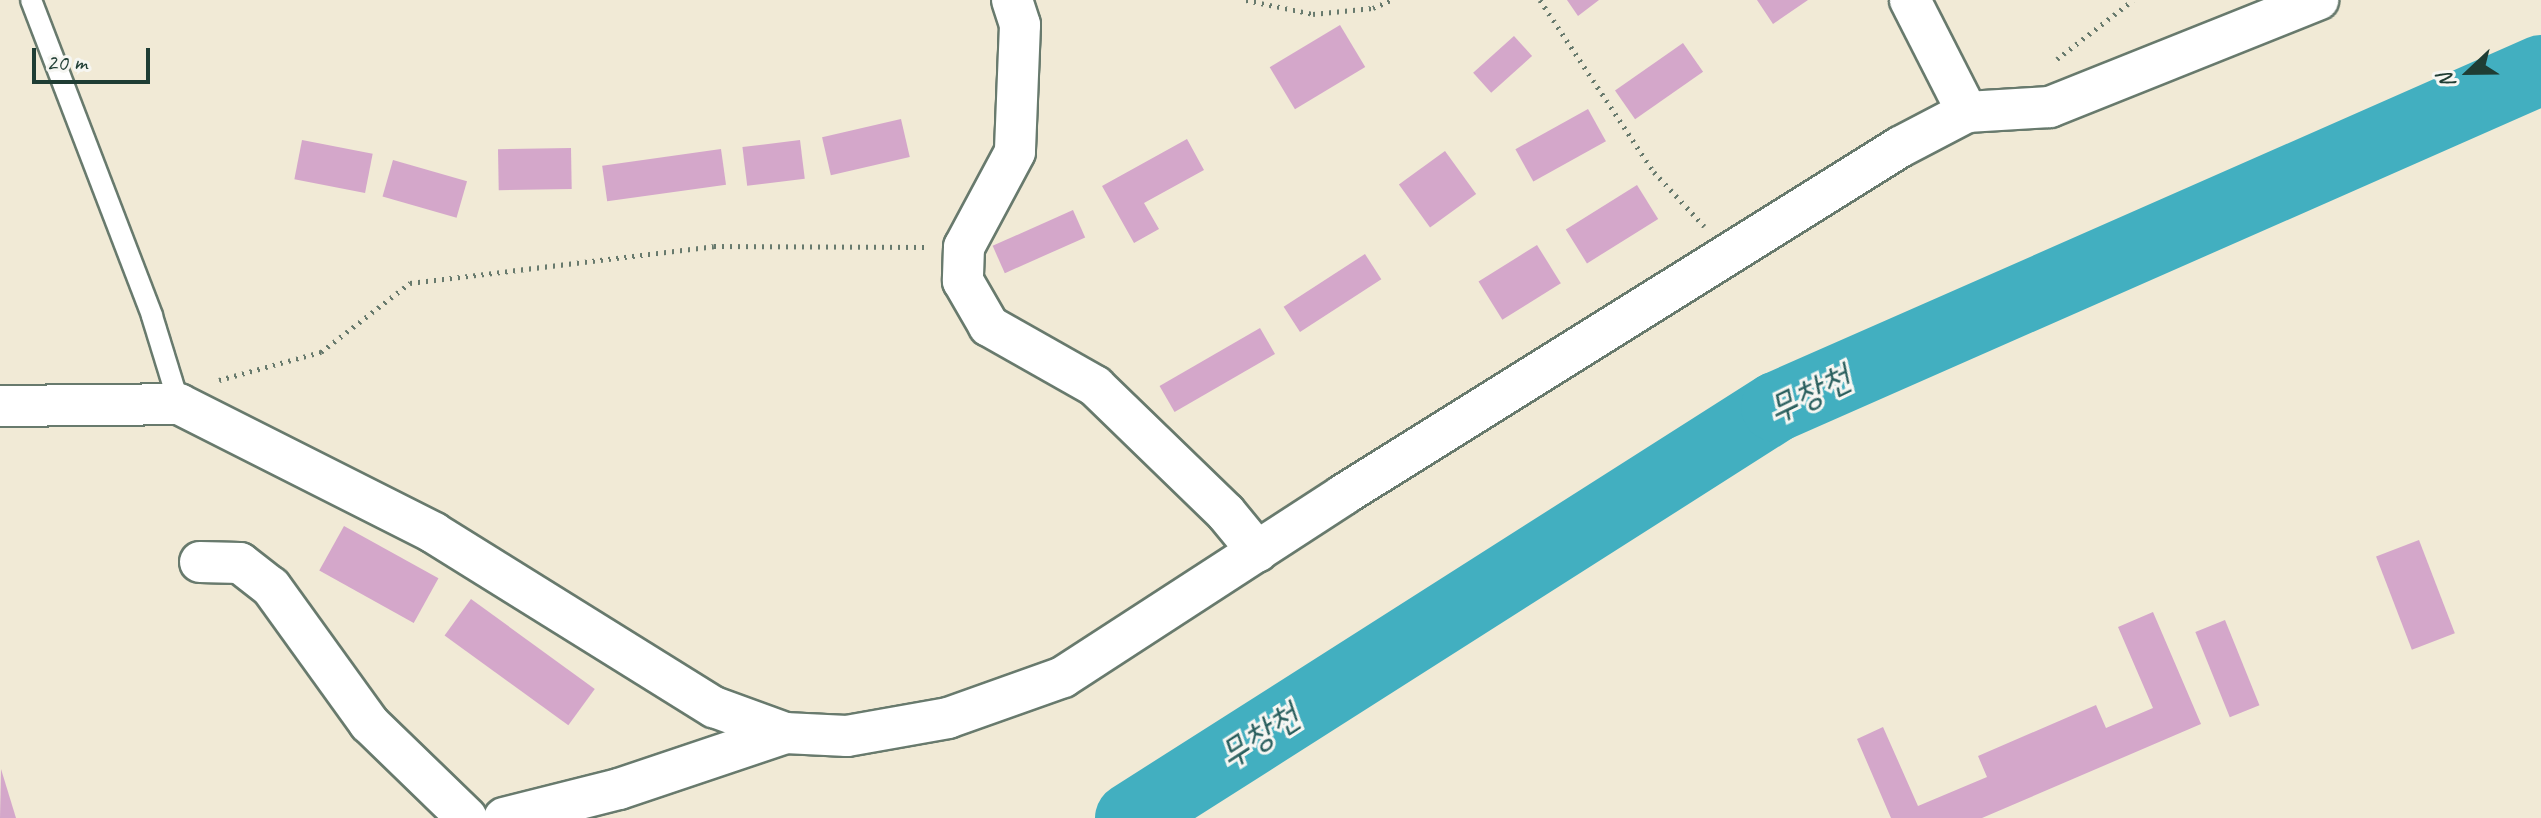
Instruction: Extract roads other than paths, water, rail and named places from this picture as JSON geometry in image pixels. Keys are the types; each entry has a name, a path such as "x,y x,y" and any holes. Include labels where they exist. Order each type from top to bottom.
{"street":[{"path":"1012,0 1020,25 1015,152 964,247 963,281 989,326 1095,386 1226,513 1258,552"},
{"path":"1910,0 1967,112"},
{"path":"0,406 179,404 434,533 714,707 785,733 847,736 948,718 1063,677 1900,147 1967,112 2050,107 2318,0"},
{"path":"200,562 240,563 271,587 369,723 467,818"},
{"path":"504,818 624,804 785,733"}],"lane":[{"path":"31,0 152,316 179,404"}],"waterway":[{"name":"무창천","path":"1130,818 1776,407 2541,70"}]}
